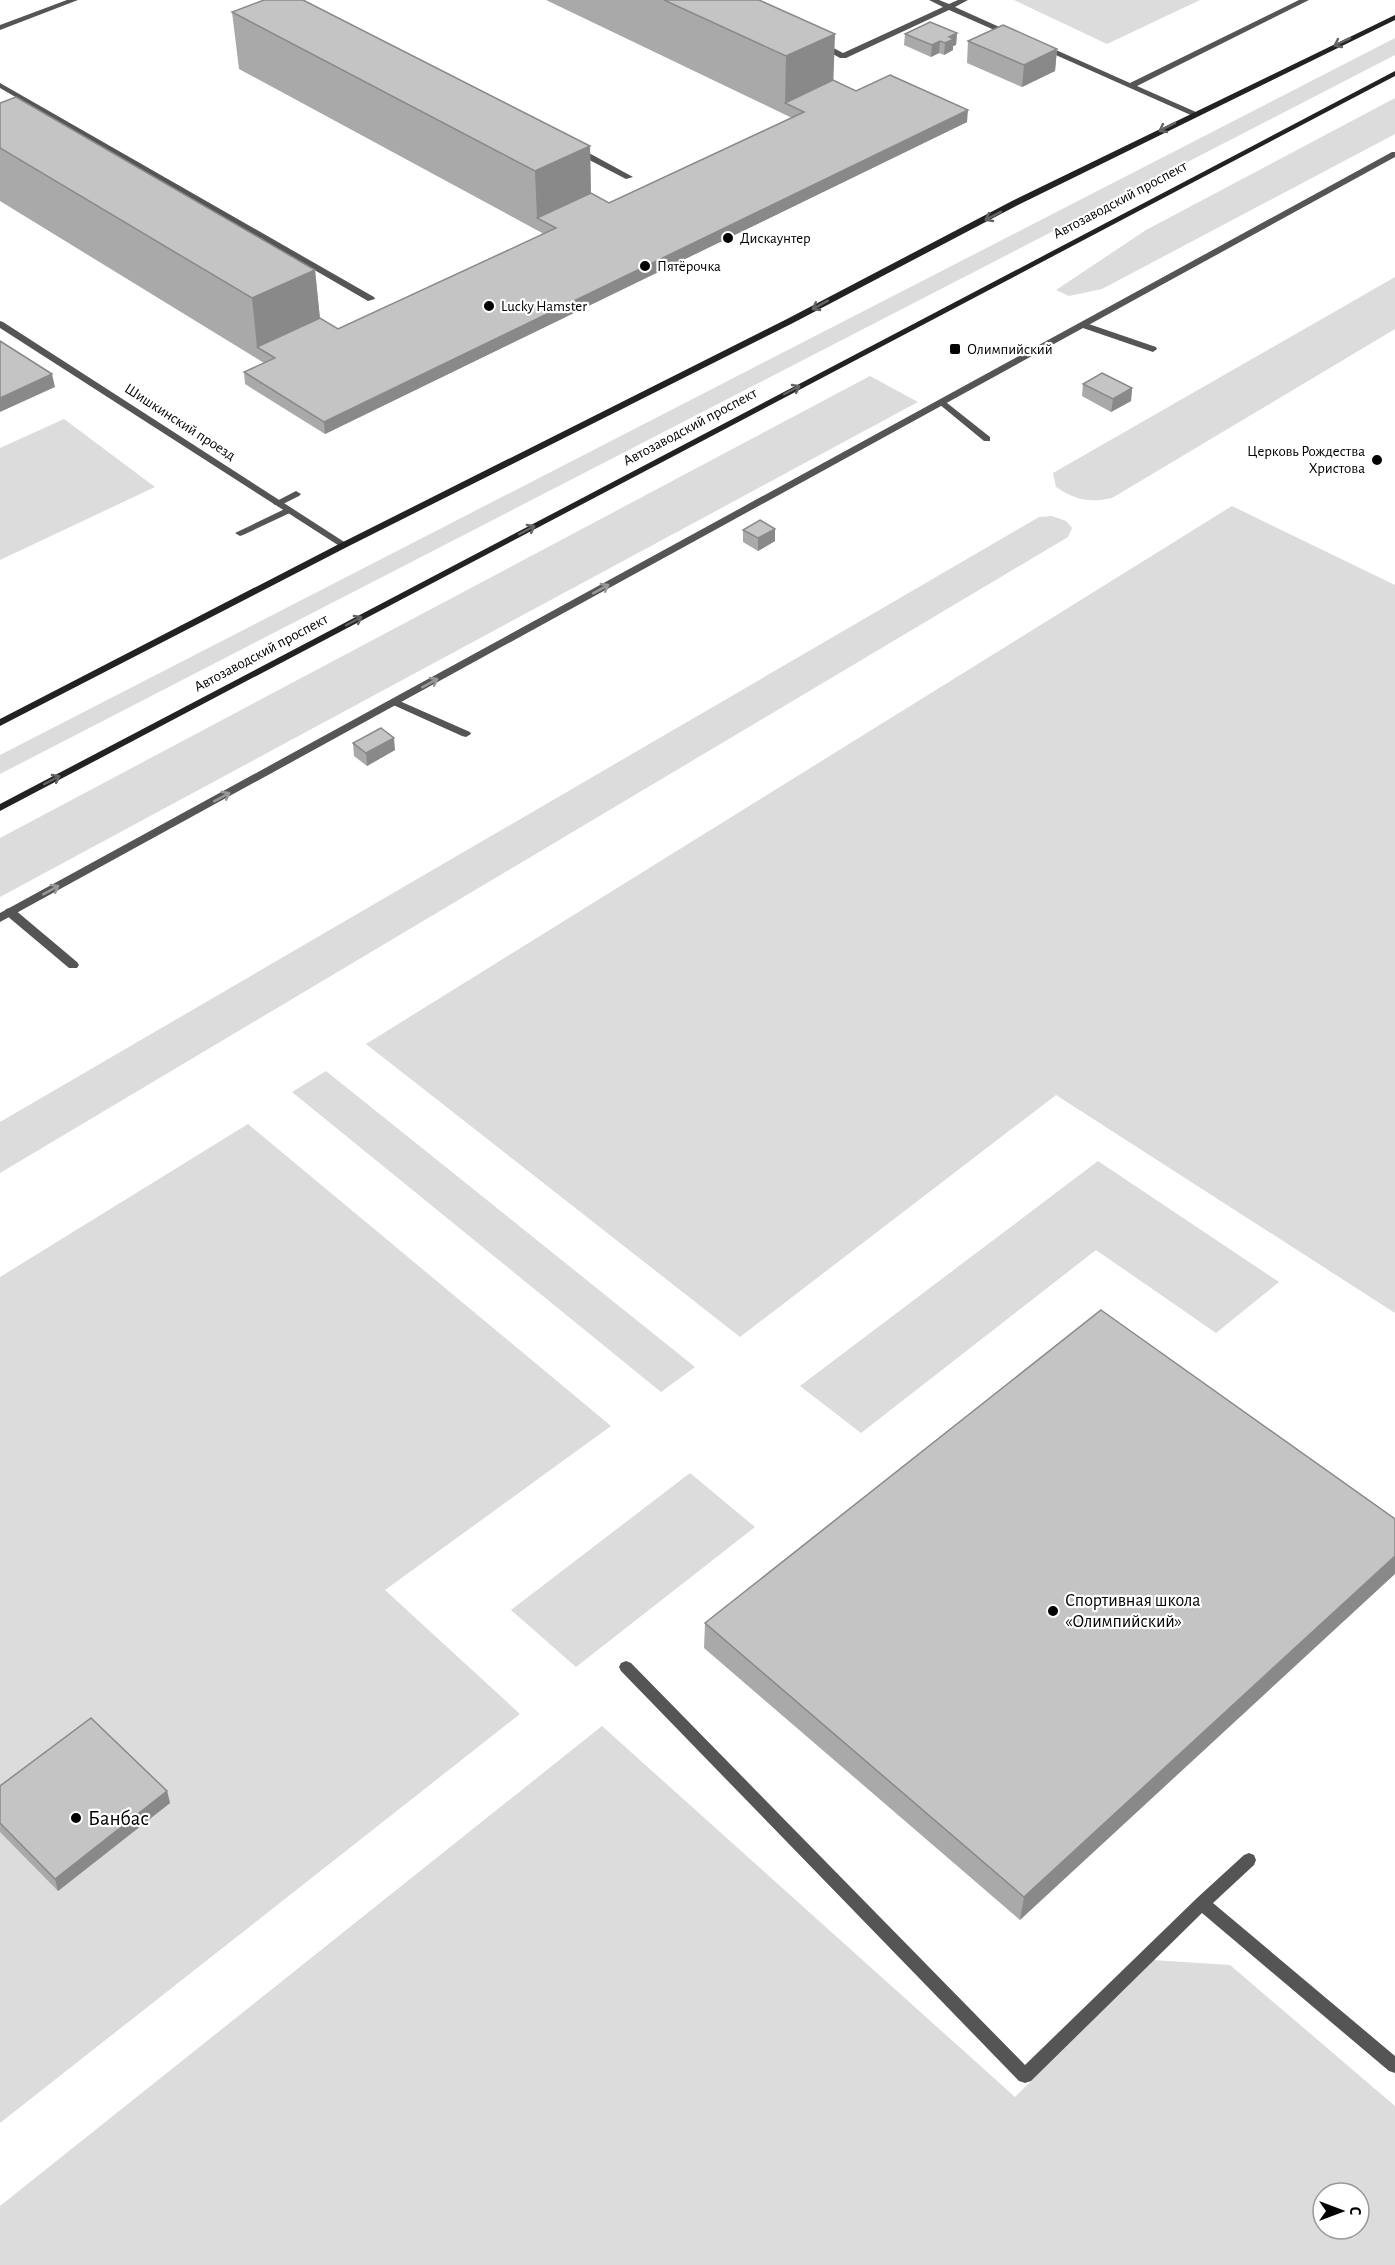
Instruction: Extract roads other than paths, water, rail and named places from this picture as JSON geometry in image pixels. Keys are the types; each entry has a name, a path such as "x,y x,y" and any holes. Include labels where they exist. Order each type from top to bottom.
{"street":[{"path":"0,28 74,0"},
{"path":"933,0 1023,39"},
{"path":"815,42 843,56 964,0"},
{"path":"1131,86 1305,0"},
{"path":"0,723 344,545 790,321 1193,114 1395,16"},
{"path":"1034,44 1193,114"},
{"name":"Автозаводский проспект","path":"0,808 1395,73"},
{"path":"0,85 371,299"},
{"path":"564,144 628,177"},
{"path":"73,965 5,915 1395,154"},
{"name":"Шишкинский проезд","path":"0,324 344,545"},
{"path":"1083,325 1153,349"},
{"path":"942,402 987,439"},
{"path":"278,503 296,494"},
{"path":"240,533 289,510"},
{"path":"395,702 466,734"},
{"path":"627,1668 1025,2076 1249,1860"},
{"path":"1202,1903 1395,2066"}],"place":[{"name":"Дискаунтер","path":"728,238"},
{"name":"Пятёрочка","path":"645,266"},
{"name":"Lucky Hamster","path":"489,306"},
{"name":"Олимпийский","path":"955,349"},
{"name":"Церковь Рождества Христова","path":"1377,460"},
{"name":"Спортивная школа «Олимпийский»","path":"1053,1611"},
{"name":"Банбас","path":"76,1818"}]}
